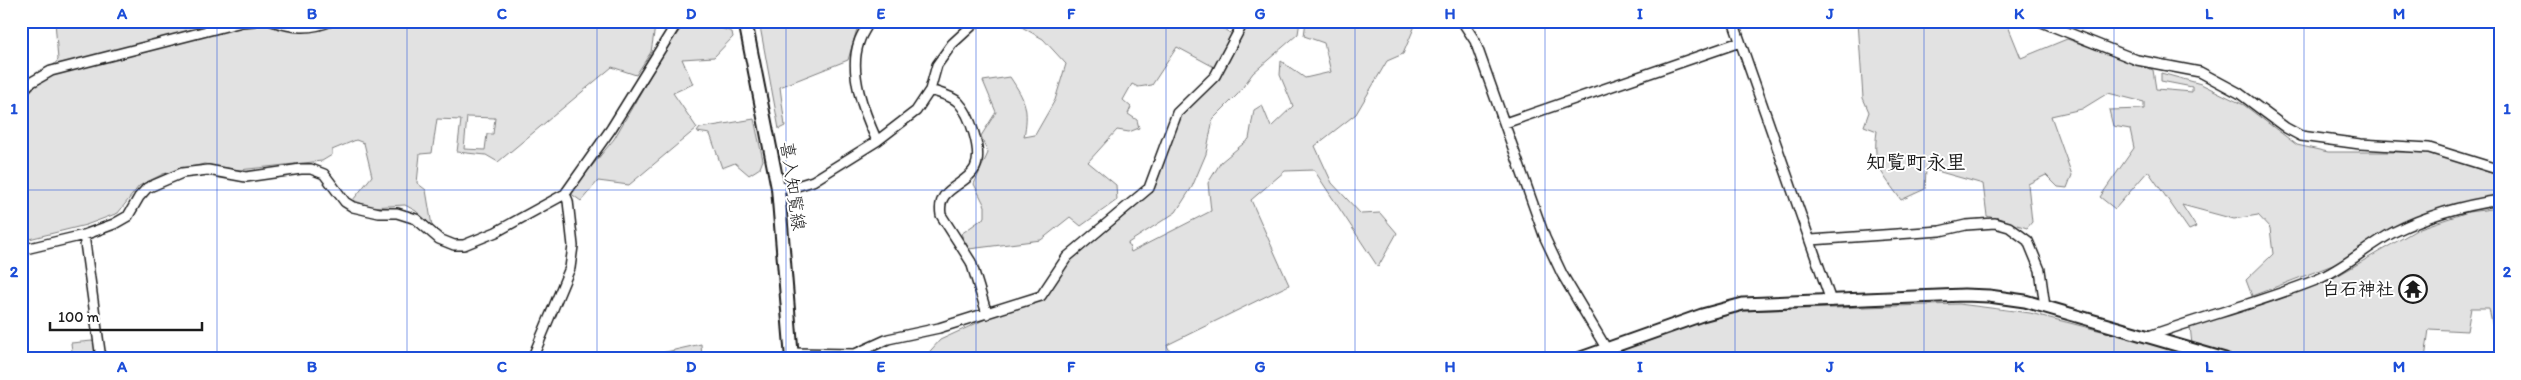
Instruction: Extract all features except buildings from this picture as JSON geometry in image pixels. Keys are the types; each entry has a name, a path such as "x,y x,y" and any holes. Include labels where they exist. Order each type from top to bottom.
{"main road":[{"name":"喜入知覧線","path":"745,21 778,188 792,356"}],"street":[{"path":"21,92 30,83 51,71 242,22 254,21"},
{"path":"272,21 294,28 320,26 331,21"},
{"path":"21,250 84,236 114,224 128,216 139,197 152,184 198,170 246,177 311,169 324,174 345,202 353,208 370,212 397,213 416,219 439,239 454,245 464,245 496,232 565,194 611,129 678,21"},
{"path":"870,21 859,42 854,66 866,117 877,141"},
{"path":"778,188 797,186 814,181 877,141 916,111 930,90 937,65 952,44 977,21"},
{"path":"792,356 855,354 888,339 940,328 1041,296 1067,258 1149,188 1177,113 1215,76 1244,21"},
{"path":"1462,21 1475,41 1545,238 1562,274 1606,348"},
{"path":"1733,21 1831,301"},
{"path":"2039,21 2137,60 2200,72 2239,93 2286,128 2301,136 2352,144 2429,148 2500,170"},
{"path":"1505,123 1740,42"},
{"path":"930,90 957,100 963,108 976,138 978,158 974,169 941,198 939,207 941,214 971,262 987,314"},
{"path":"532,359 570,268 573,246 568,201 565,194"},
{"path":"2146,337 2316,280 2345,266 2394,232 2411,225 2464,207 2500,200"},
{"path":"1811,240 1940,231 1966,225 1995,223 2009,227 2028,240 2040,270 2045,307"},
{"path":"84,236 101,359"},
{"path":"1578,359 1724,308 1743,304 1989,296 2026,301 2225,359"}],"shaded area":[{"path":"55,21 649,21 655,27 651,52 636,75 612,67 498,162 486,155 457,152 461,120 437,119 432,153 420,154 417,183 426,190 432,226 416,211 405,205 370,207 353,200 372,176 364,143 356,140 332,150 332,155 322,161 239,170 204,164 163,174 139,186 118,213 86,225 21,241 21,102 58,60","holes":["467,117 495,118 493,134 487,134 485,150 464,149"]},
{"path":"686,21 717,21 717,27 732,32 733,37 714,57 682,59 693,84 673,93 697,128 629,185 598,181 581,201 570,193 614,139 661,57"},
{"path":"759,21 863,21 857,29 848,60 780,87 785,126 779,129"},
{"path":"1011,21 1210,21 1232,34 1214,67 1177,47 1152,85 1138,87 1132,84 1123,100 1131,107 1128,114 1137,120 1139,128 1129,132 1117,130 1088,162 1116,185 1117,200 1081,226 1070,217 1041,240 969,249 961,234 985,217 985,206 974,184 988,153 981,136 996,112 983,81 1010,77 1020,93 1025,106 1024,137 1035,135 1055,100 1066,64 1043,39"},
{"path":"1249,21 1300,21 1298,34 1253,73 1238,94 1213,119 1206,154 1192,187 1176,212 1128,243 1131,252 1211,211 1208,183 1221,162 1249,139 1254,110 1262,105 1271,127 1293,106 1280,75 1281,61 1305,78 1331,72 1324,43 1304,36 1306,21 1417,21 1403,54 1387,61 1356,114 1315,146 1332,183 1361,214 1380,213 1397,233 1378,267 1314,170 1285,171 1251,200 1289,285 1167,345 1173,359 923,359 940,340 990,317 1043,300 1071,260 1135,207 1155,187 1180,116 1217,78"},
{"path":"1858,21 2006,21 2021,58 2067,39 2153,70 2156,89 2192,92 2192,87 2161,81 2161,73 2201,84 2244,105 2297,145 2328,152 2428,152 2500,176 2500,196 2391,230 2338,263 2252,296 2246,280 2273,254 2270,228 2258,215 2234,219 2182,205 2196,227 2189,230 2148,171 2115,209 2100,197 2134,148 2130,129 2113,126 2109,110 2144,109 2144,102 2108,93 2082,109 2051,116 2072,175 2067,188 2058,187 2046,175 2028,184 2032,222 2027,228 1987,216 1983,184 1926,168 1925,189 1901,200 1884,176 1877,161 1877,131 1864,126 1869,112 1863,98"},
{"path":"754,119 763,160 760,168 749,175 735,163 722,168 710,134 697,132 700,128"},
{"path":"2500,208 2500,327 2493,328 2489,308 2471,308 2467,331 2429,329 2425,359 1597,359 1704,319 1739,311 1959,304 2030,313 2193,354 2190,326 2330,280 2420,228 2468,212"},
{"path":"92,341 95,343 96,359 73,359 71,343"},
{"path":"701,344 702,359 658,359 657,354"}],"place":[{"name":"白石神社","path":"2413,289"}],"district":[{"name":"知覧町永里","path":"1916,162"}]}
